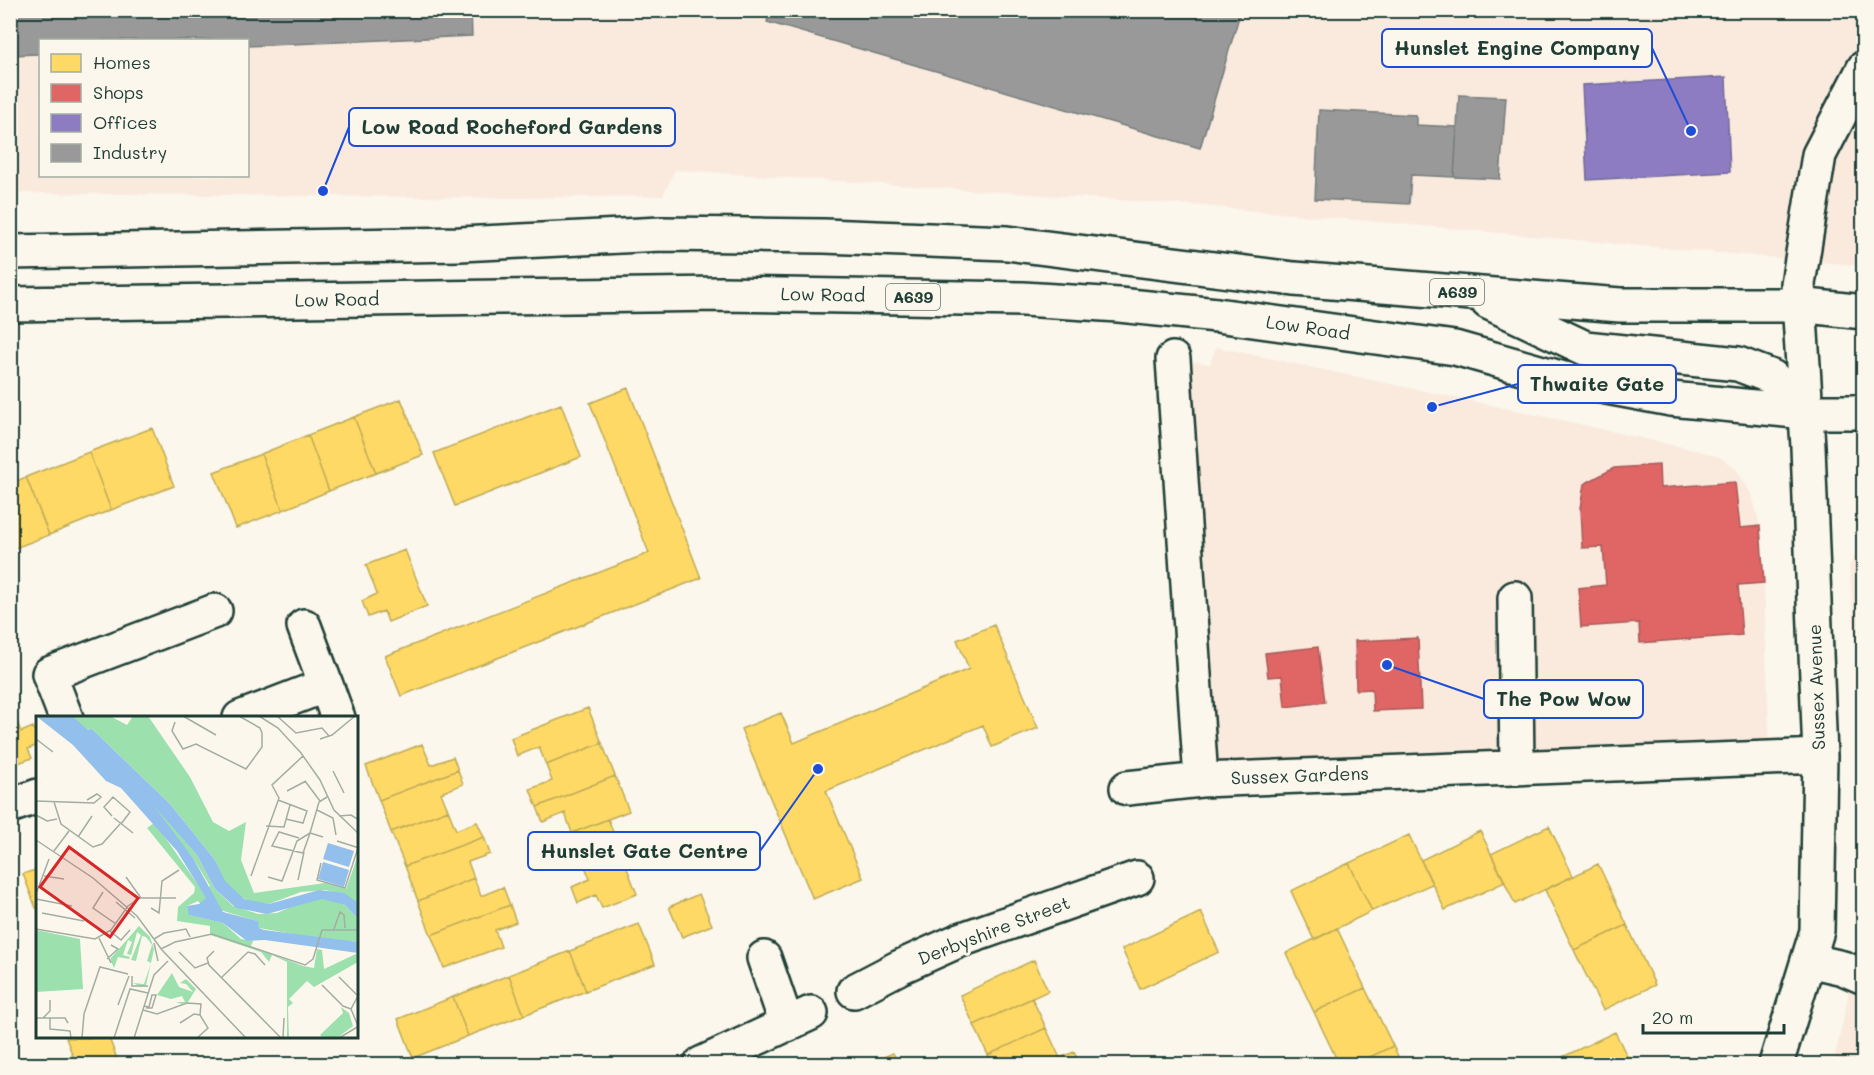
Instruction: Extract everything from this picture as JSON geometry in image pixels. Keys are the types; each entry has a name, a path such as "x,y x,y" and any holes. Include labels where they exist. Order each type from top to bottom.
{"main road":[{"name":"Sussex Avenue","path":"1776,1065 1817,931 1820,756 1806,412 1798,284 1819,154 1863,68"},
{"name":"A639","path":"10,252 460,244 662,234 824,236 1007,243 1294,279 1620,305 1798,305 1863,312"},
{"name":"A639","path":"1470,293 1585,348 1738,364 1772,377 1806,412 1863,412"},
{"name":"Low Road","path":"10,304 720,294 1023,299 1217,315 1455,348 1564,379 1661,397 1806,412"},
{"path":"1173,359 1201,780"},
{"path":"1515,598 1517,768"},
{"path":"65,716 49,674 215,611"},
{"path":"304,626 338,716"},
{"path":"245,716 326,685"},
{"name":"Sussex Gardens","path":"1127,789 1201,780 1820,756"},
{"path":"10,806 36,797"},
{"name":"Derbyshire Street","path":"854,991 960,940 1137,878"},
{"path":"701,1065 799,1019 764,958"},
{"path":"1808,960 1844,968 1863,977"}],"shaded area":[{"path":"11,11 1863,11 1863,266 1190,205 675,170 663,196 521,198 11,193"},
{"path":"1216,347 1566,421 1722,458 1737,470 1752,495 1760,526 1770,758 1201,780 1173,359 1210,364"},
{"path":"1863,538 1863,729 1849,567"},
{"path":"1863,906 1863,1064 1833,1064 1846,1007"}],"building: Homes":[{"path":"628,388 701,578 401,696 385,656 649,553 590,403"},
{"path":"401,399 423,455 376,473 354,417"},
{"path":"561,404 581,457 455,506 434,453"},
{"path":"354,417 376,473 329,491 308,435"},
{"path":"152,428 174,486 111,510 89,452"},
{"path":"308,435 329,491 283,510 261,454"},
{"path":"89,452 111,510 49,535 26,477"},
{"path":"261,454 283,510 236,528 214,472"},
{"path":"26,477 49,535 10,550 10,484"},
{"path":"405,550 427,606 388,622 384,611 368,617 362,601 377,594 366,565"},
{"path":"994,625 1038,728 992,747 983,725 826,791 863,878 813,899 741,729 781,713 794,743 969,669 957,640"},
{"path":"10,703 21,732 33,727 36,746 28,749 32,758 10,766"},
{"path":"588,708 602,743 546,765 539,747 517,756 511,738"},
{"path":"602,743 615,776 537,807 530,789 552,781 546,765"},
{"path":"422,744 431,765 453,757 458,770 379,800 366,766"},
{"path":"458,770 463,784 441,793 448,810 391,832 379,800"},
{"path":"615,776 629,811 572,833 565,813 543,822 537,807"},
{"path":"448,810 456,830 477,822 484,837 405,866 391,832"},
{"path":"608,819 637,894 602,908 596,895 578,903 572,887 590,879 572,833"},
{"path":"1549,826 1573,876 1515,904 1491,854"},
{"path":"1480,831 1505,882 1445,910 1421,860"},
{"path":"1409,835 1432,884 1372,911 1349,863"},
{"path":"484,837 490,854 468,862 474,878 418,901 405,866"},
{"path":"1349,863 1372,911 1314,940 1291,891"},
{"path":"1598,864 1627,925 1574,950 1545,890"},
{"path":"36,870 36,908 23,874"},
{"path":"474,878 481,896 503,887 510,905 431,935 418,901"},
{"path":"699,894 712,925 682,937 669,907"},
{"path":"510,905 516,922 495,930 501,947 444,968 431,935"},
{"path":"1201,912 1219,952 1140,989 1122,949"},
{"path":"639,924 655,964 586,991 570,951"},
{"path":"1627,925 1655,985 1603,1010 1574,950"},
{"path":"1337,928 1365,988 1314,1012 1286,953"},
{"path":"570,951 586,991 524,1015 509,975"},
{"path":"1034,960 1048,991 974,1025 960,995"},
{"path":"509,975 524,1015 468,1036 453,997"},
{"path":"1365,988 1393,1046 1355,1064 1339,1064 1314,1012"},
{"path":"453,997 468,1036 413,1058 398,1019"},
{"path":"1032,998 1046,1028 988,1055 974,1025"},
{"path":"1046,1028 1060,1058 1046,1064 992,1064 988,1055"},
{"path":"1615,1032 1631,1064 1558,1064 1556,1060"},
{"path":"66,1039 109,1039 119,1064 76,1064"},
{"path":"1393,1046 1402,1064 1355,1064"},
{"path":"1074,1052 1080,1064 1046,1064"},
{"path":"893,1053 899,1064 868,1064"}],"building: Shops":[{"path":"1659,465 1660,488 1735,482 1740,528 1760,526 1764,583 1738,585 1742,635 1640,643 1639,623 1581,627 1578,588 1606,585 1603,547 1582,548 1580,509 1584,484 1614,468"},
{"path":"1418,638 1421,709 1373,711 1372,689 1356,690 1355,641"},
{"path":"1318,647 1325,702 1285,707 1282,676 1268,677 1265,653"}],"building: Offices":[{"path":"1726,77 1730,172 1587,180 1582,85"}],"building: Industry":[{"path":"10,10 471,10 472,36 249,46 249,39 39,39 39,54 10,55"},
{"path":"770,10 1241,10 1200,148 767,22"},
{"path":"1459,95 1506,97 1500,179 1454,177"},
{"path":"1319,110 1416,115 1416,125 1457,127 1454,177 1411,175 1409,204 1315,199"}],"place":[{"name":"Hunslet Engine Company","path":"1691,131"},
{"name":"Low Road Rocheford Gardens","path":"323,191"},
{"name":"Thwaite Gate","path":"1432,407"},
{"name":"The Pow Wow","path":"1387,665"},
{"name":"Hunslet Gate Centre","path":"818,769"}]}
